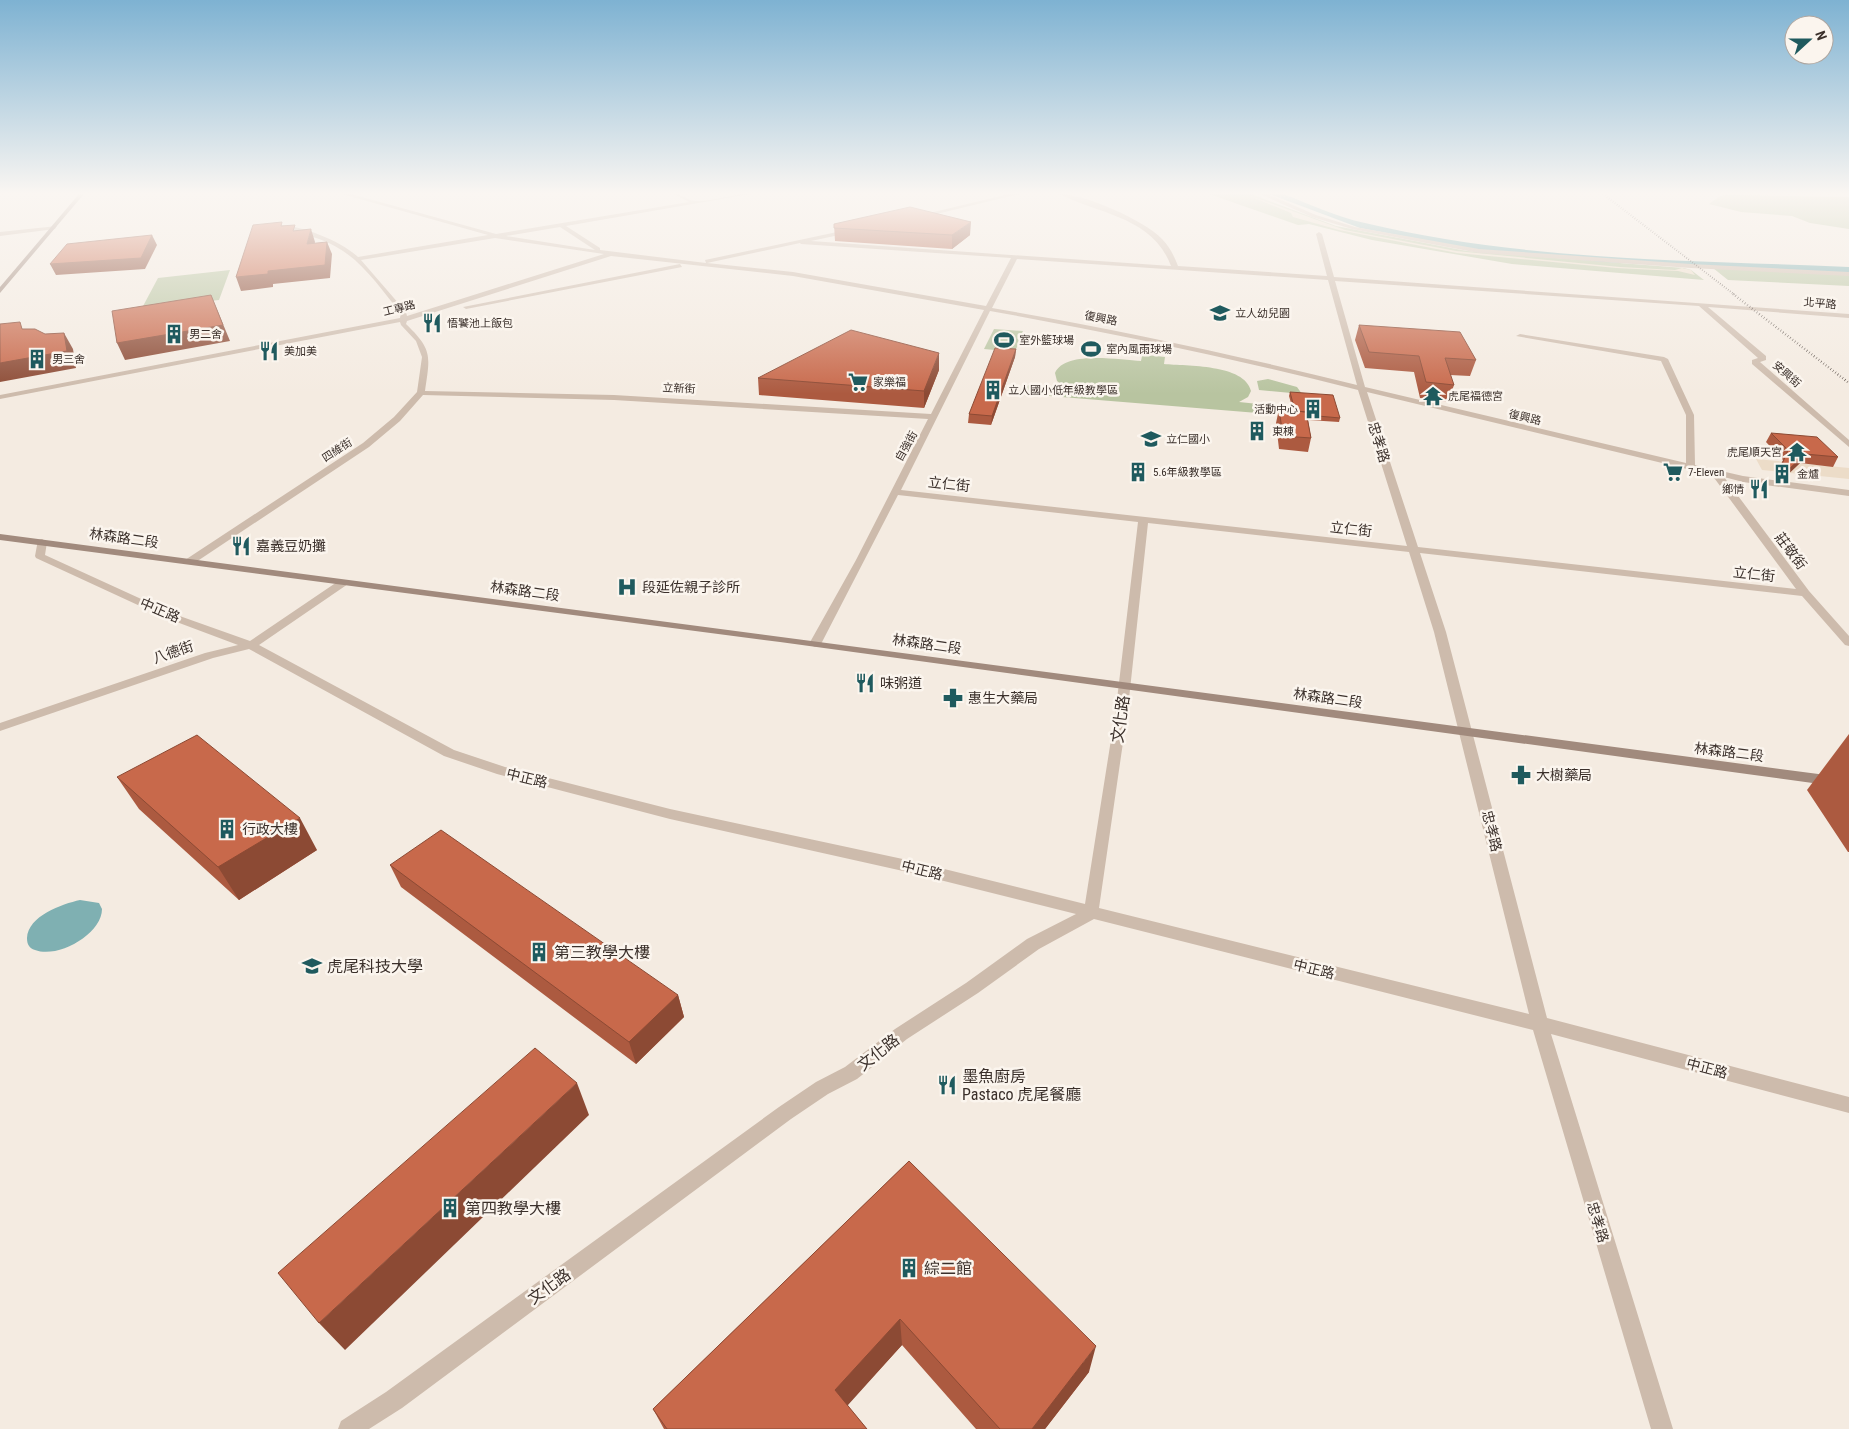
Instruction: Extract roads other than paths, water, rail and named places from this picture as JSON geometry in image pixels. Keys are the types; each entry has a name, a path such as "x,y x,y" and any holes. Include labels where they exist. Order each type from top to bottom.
{"main road":[{"path":"0,291 26,261"},
{"name":"林森路二段","path":"0,537 1849,783"}],"street":[{"path":"357,261 404,313 405,319 403,324 419,340 426,357 421,393"},
{"name":"工專路","path":"0,398 405,319 591,261"},
{"name":"復興路","path":"673,261 793,274 989,309 1240,358 1715,472 1788,486 1849,493"},
{"path":"405,319 706,261"},
{"name":"自強街","path":"815,644 861,560 894,492 935,418 1013,261"},
{"name":"北平路","path":"1083,261 1849,316"},
{"path":"1174,261 1175,267"},
{"name":"忠孝路","path":"1327,261 1363,389 1440,632 1540,1024 1662,1429"},
{"path":"1619,261 1849,274"},
{"path":"1676,261 1682,265"},
{"name":"安興街","path":"1701,304 1762,358 1755,362 1849,444"},
{"path":"1520,336 1664,360 1690,415 1691,466"},
{"name":"立新街","path":"421,393 561,394 678,399 935,418"},
{"name":"四維街","path":"189,562 366,444 397,419 421,393"},
{"name":"莊敬街","path":"1715,472 1806,594 1849,643"},
{"name":"立仁街","path":"894,492 1806,594"},
{"name":"文化路","path":"349,1429 394,1400 785,1113 822,1088 851,1073 901,1034 972,988 1033,944 1090,913 1124,686 1143,520"},
{"name":"中正路","path":"42,542 40,556 163,612 226,638 251,645 449,753 502,771 670,814 912,867 1540,1024 1849,1106"},
{"name":"八德街","path":"0,727 209,655 251,645 344,582"}],"water":[{"path":"80,900 99,903 102,909 95,927 87,935 66,948 55,951 44,952 30,947 27,940 29,930 39,917 56,908"}],"waterway":[{"path":"1630,261 1849,270"}],"railway":[{"path":"1690,261 1735,295"},
{"path":"1733,294 1849,383"}],"place":[{"name":"立人幼兒園","path":"1220,313"},
{"name":"悟饕池上飯包","path":"432,323"},
{"name":"男二舍","path":"174,334"},
{"name":"室外籃球場","path":"1004,340"},
{"name":"室內風雨球場","path":"1091,349"},
{"name":"美加美","path":"269,351"},
{"name":"男三舍","path":"37,359"},
{"name":"家樂福","path":"858,382"},
{"name":"立人國小低年級教學區","path":"993,390"},
{"name":"虎尾福德宮","path":"1433,396"},
{"name":"活動中心","path":"1313,409"},
{"name":"東棟","path":"1257,431"},
{"name":"立仁國小","path":"1151,439"},
{"name":"虎尾順天宮","path":"1797,452"},
{"name":"5.6年級教學區","path":"1138,472"},
{"name":"7-Eleven","path":"1673,472"},
{"name":"金爐","path":"1782,474"},
{"name":"鄉情","path":"1759,489"},
{"name":"嘉義豆奶攤","path":"241,546"},
{"name":"段延佐親子診所","path":"627,587"},
{"name":"味粥道","path":"865,683"},
{"name":"惠生大藥局","path":"953,698"},
{"name":"大樹藥局","path":"1521,775"},
{"name":"行政大樓","path":"227,829"},
{"name":"第三教學大樓","path":"539,952"},
{"name":"虎尾科技大學","path":"312,966"},
{"name":"墨魚廚房 Pastaco 虎尾餐廳","path":"947,1085"},
{"name":"第四教學大樓","path":"450,1208"},
{"name":"綜二館","path":"909,1268"}]}
